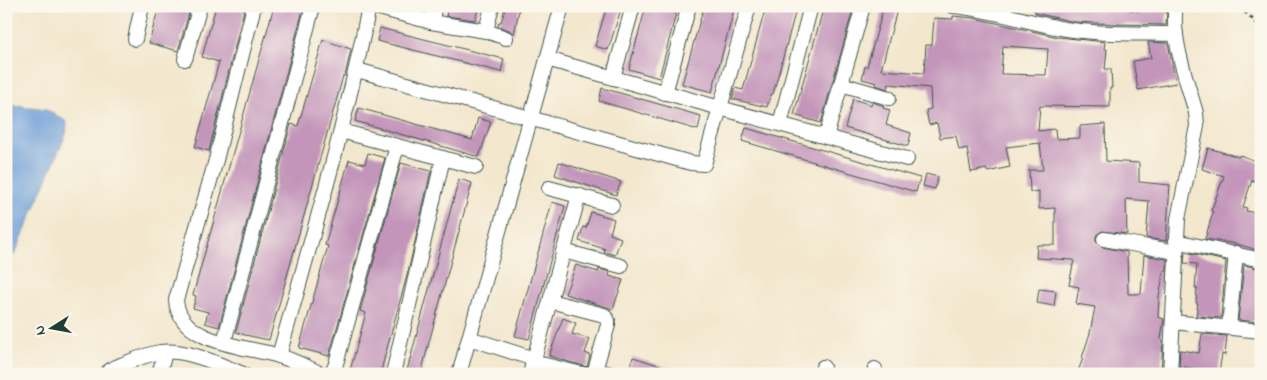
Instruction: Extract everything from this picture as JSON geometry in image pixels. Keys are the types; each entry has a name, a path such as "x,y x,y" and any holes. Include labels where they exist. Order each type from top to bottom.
{"street":[{"path":"136,39 142,6"},
{"path":"185,59 200,6"},
{"path":"254,6 216,160 176,300 177,310 184,322 200,334 279,356 322,374"},
{"path":"224,342 313,6"},
{"path":"279,356 342,131 370,6 431,22 486,31 506,38"},
{"path":"431,22 435,6"},
{"path":"486,31 492,6"},
{"path":"459,374 562,6"},
{"path":"613,78 633,6"},
{"path":"665,93 689,6"},
{"path":"357,70 691,163 704,164 749,6"},
{"path":"780,124 811,6"},
{"path":"826,137 864,6"},
{"path":"954,6 996,12 1029,13 1059,28 1083,31 1176,34"},
{"path":"1170,374 1178,219 1198,126 1176,34 1176,6"},
{"path":"547,58 665,93 907,159"},
{"path":"841,84 889,98"},
{"path":"342,131 476,167"},
{"path":"328,374 335,367 397,146"},
{"path":"393,374 443,158"},
{"path":"549,188 612,205"},
{"path":"532,365 579,195"},
{"path":"1104,239 1236,253 1261,260"},
{"path":"563,251 621,266"},
{"path":"1229,327 1236,253"},
{"path":"550,301 607,317 608,325 591,372"},
{"path":"1173,322 1261,331"},
{"path":"469,338 532,365 610,374"},
{"path":"159,374 165,352"},
{"path":"106,374 109,370 132,360 165,352 178,353 217,369 243,374"}],"path":[{"path":"1238,6 1261,27"}],"water":[{"path":"6,104 46,109 67,122 66,134 15,254 6,261"}],"building":[{"path":"159,6 191,6 178,51 149,43"},
{"path":"216,6 245,6 209,151 195,147 219,62 202,57"},
{"path":"274,6 304,6 219,327 205,323 208,312 193,308 196,296 193,295"},
{"path":"448,6 479,6 475,20 446,16"},
{"path":"506,6 520,6 514,34 498,26"},
{"path":"607,6 622,6 608,50 595,46"},
{"path":"646,6 678,6 659,78 629,69"},
{"path":"704,6 735,6 712,92 682,84"},
{"path":"766,6 797,6 773,94 771,94 767,107 732,99 735,88 743,90"},
{"path":"824,6 854,6 821,123 794,115"},
{"path":"884,6 898,6 881,70 924,73 926,45 932,45 934,18 953,19 953,16 974,18 1058,37 1105,42 1104,49 1107,49 1105,69 1111,69 1110,107 1040,106 1038,131 1055,129 1056,139 1080,138 1080,126 1105,124 1106,161 1139,163 1139,182 1170,185 1166,241 1146,238 1149,201 1126,199 1127,234 1102,231 1095,238 1096,242 1102,247 1127,252 1128,294 1141,294 1144,255 1167,259 1167,271 1164,271 1159,296 1158,317 1164,319 1161,339 1163,340 1161,374 1077,374 1090,333 1095,307 1076,304 1079,287 1069,285 1074,260 1036,258 1037,245 1055,245 1055,208 1039,209 1039,191 1030,192 1029,170 1043,170 1040,143 1006,147 1010,167 987,172 987,169 971,172 967,148 959,150 956,136 940,138 937,123 929,125 926,110 931,109 930,88 889,84 888,89 876,85 877,83 862,79 865,66 867,67","holes":["1003,46 1048,49 1046,75 1001,74"]},
{"path":"1036,6 1117,8 1139,11 1139,8 1167,12 1166,25 1075,22 1035,13"},
{"path":"380,28 504,59 501,72 377,41"},
{"path":"323,40 351,49 345,76 343,76 269,340 245,335 236,332 291,124 298,126"},
{"path":"1148,42 1168,43 1176,83 1138,90 1133,61 1151,58"},
{"path":"602,88 701,116 698,130 599,101"},
{"path":"853,99 871,105 872,102 890,110 886,125 911,133 908,146 845,128"},
{"path":"359,108 472,140 478,118 491,122 479,157 355,121"},
{"path":"746,128 920,178 916,192 742,141"},
{"path":"1208,148 1239,157 1240,155 1261,163 1261,183 1252,180 1243,207 1247,208 1246,211 1261,214 1261,251 1237,244 1205,239 1213,212 1211,211 1224,176 1202,169"},
{"path":"368,153 385,158 329,356 299,348 328,246 325,245 349,160 365,164"},
{"path":"559,162 621,182 616,195 555,175"},
{"path":"401,163 431,171 409,268 380,374 349,374 366,313 360,311"},
{"path":"926,174 938,177 935,189 923,186"},
{"path":"459,179 472,183 421,374 406,374"},
{"path":"552,202 565,206 529,339 515,336"},
{"path":"591,212 614,219 610,234 621,238 615,255 604,252 605,249 579,241 583,227 586,228"},
{"path":"1185,252 1226,261 1221,318 1196,316 1198,303 1196,303 1197,288 1195,288 1197,264 1184,263"},
{"path":"576,265 598,272 599,269 610,272 609,276 623,280 613,309 565,294"},
{"path":"1244,265 1261,269 1261,322 1238,320"},
{"path":"1039,289 1056,291 1054,306 1037,303"},
{"path":"563,318 576,323 572,334 590,339 585,353 590,355 587,367 549,356"},
{"path":"1202,334 1227,336 1225,355 1222,354 1219,373 1179,366 1180,350 1199,353"},
{"path":"633,357 678,371 677,374 640,374 629,370"}]}
